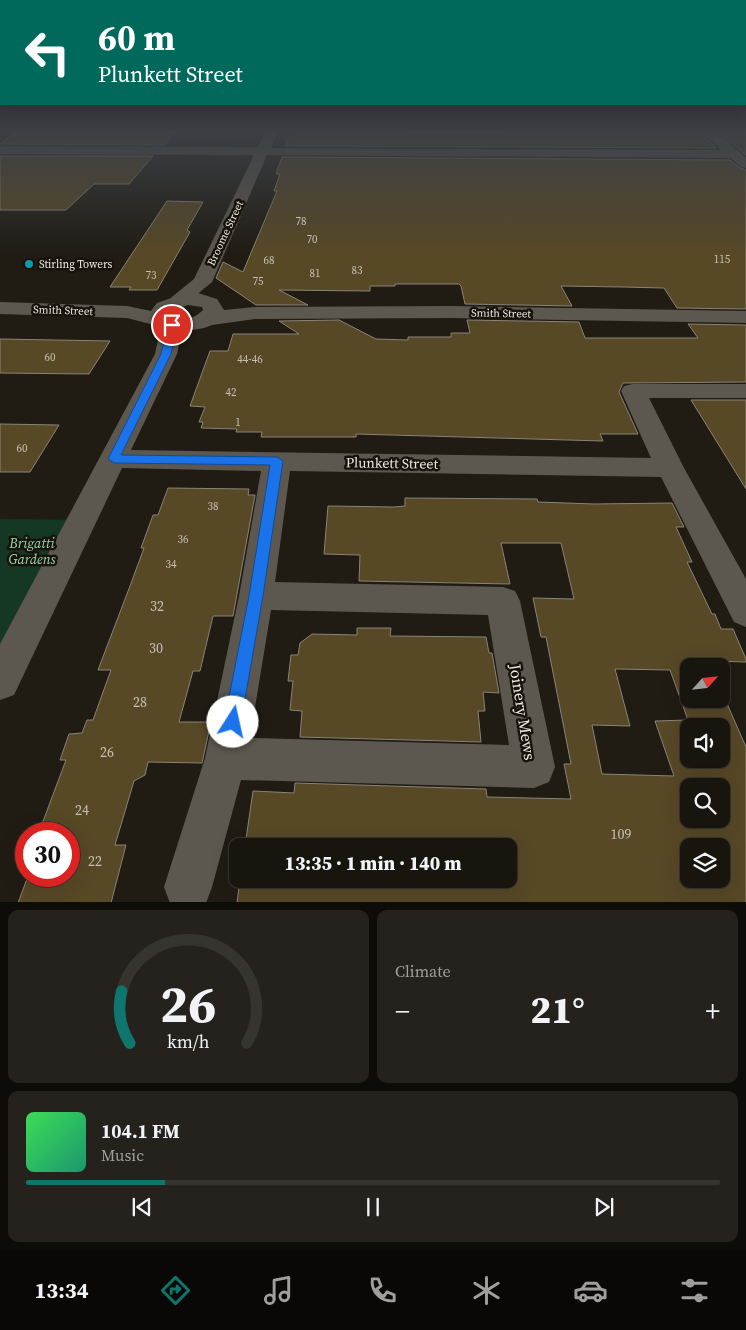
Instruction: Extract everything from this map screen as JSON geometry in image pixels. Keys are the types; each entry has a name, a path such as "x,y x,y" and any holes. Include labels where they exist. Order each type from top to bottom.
{"street":[{"name":"Broome Street","path":"0,682 166,354 253,171"},
{"name":"Smith Street","path":"0,308 127,312 188,309 255,313 452,312 746,317"},
{"path":"746,391 633,391 670,468 746,612"},
{"name":"Plunkett Street","path":"114,459 670,468"},
{"path":"188,887 226,758 256,596 277,461"},
{"name":"Joinery Mews","path":"226,758 534,767 503,601 256,596"}],"green space":[{"name":"Brigatti Gardens","path":"0,519 83,520 0,682"}],"building":[{"path":"0,171 140,171 129,184 94,184 66,210 0,210"},
{"path":"277,171 746,171 746,309 677,308 664,288 623,287 561,286 572,306 465,304 459,284 395,284 395,286 370,286 370,291 279,290 308,305 256,305 216,278 223,262 243,272 277,191 274,191 280,174 276,174"},
{"path":"167,201 203,202 187,230 190,232 157,290 129,290 131,287 110,287"},
{"path":"339,320 376,339 408,340 408,337 451,337 451,333 470,333 467,320 579,322 585,338 698,338 688,324 746,325 746,382 623,383 619,392 638,434 600,434 603,441 356,434 356,437 261,437 262,432 236,432 237,429 201,428 203,422 199,422 205,407 190,406 210,351 228,351 233,334 299,334 279,321"},
{"path":"0,339 110,341 89,374 0,373"},
{"path":"691,400 746,400 746,489"},
{"path":"0,424 59,425 30,472 0,472"},
{"path":"168,488 249,489 248,495 255,495 233,616 213,616 200,671 193,671 179,722 211,722 202,763 148,762 145,775 134,781 115,845 126,845 111,902 18,902 24,887 80,887 80,822 43,822 66,760 60,760 69,734 82,733 87,720 93,720 111,670 98,670 144,548 141,548 153,515 158,515"},
{"path":"405,498 537,499 538,502 594,504 672,503 684,527 676,527 692,562 687,562 721,629 733,629 746,662 730,661 730,658 680,658 680,698 670,670 615,669 630,726 592,725 602,774 674,776 655,721 680,720 680,768 730,768 730,718 687,718 684,708 729,708 746,747 746,902 237,902 239,888 517,888 517,838 246,838 253,791 294,793 295,783 486,789 487,797 571,799 564,764 571,764 546,637 541,637 533,598 574,599 561,543 501,543 510,584 359,581 360,555 324,554 328,506 405,506"},
{"path":"357,628 391,628 390,636 486,637 489,653 492,653 499,693 483,692 485,711 478,711 481,742 300,737 302,711 290,710 293,681 288,681 291,655 298,655 300,643 312,634 357,635"}],"place":[{"name":"Stirling Towers","path":"29,264"}],"route":[{"path":"172,325 166,354 114,459 277,461 256,596 233,722"}]}
